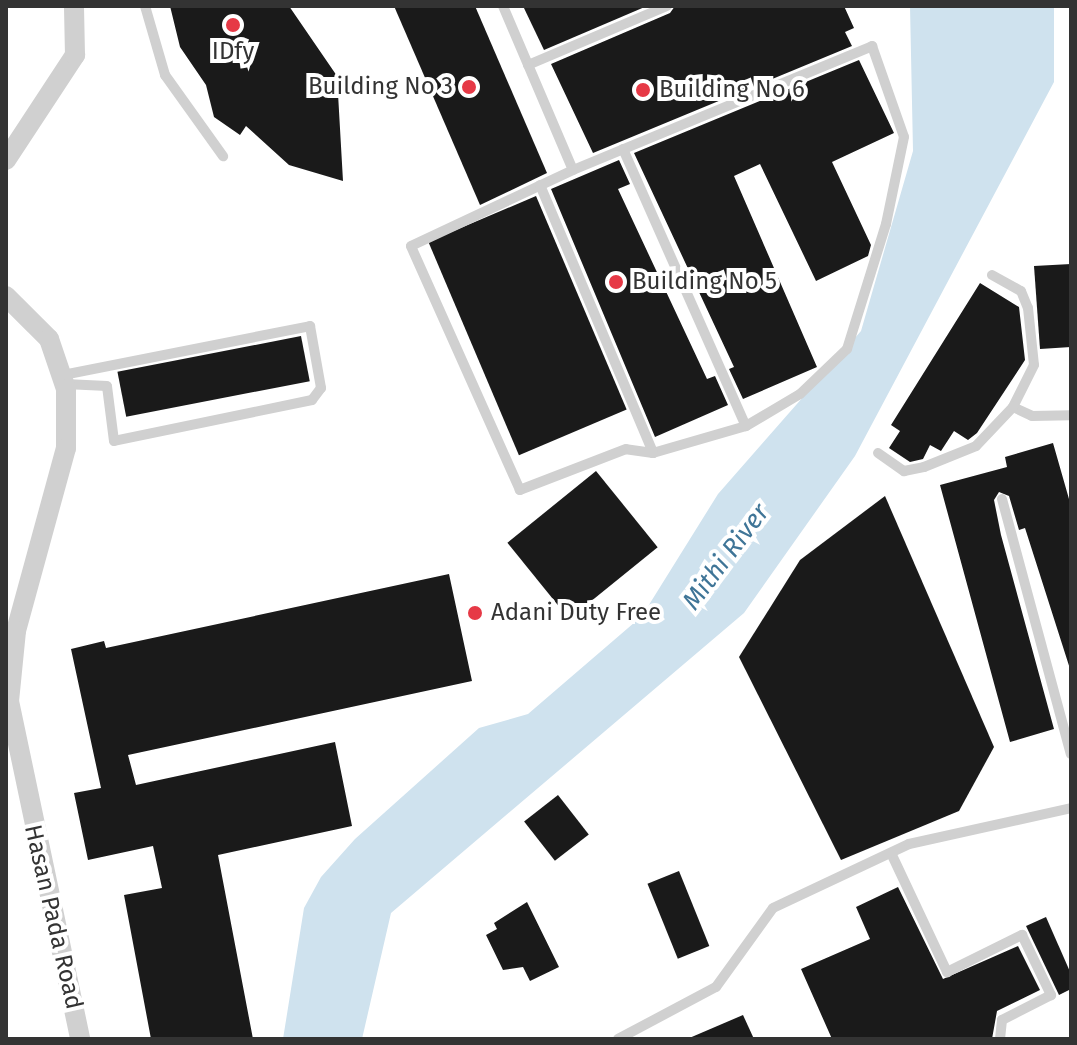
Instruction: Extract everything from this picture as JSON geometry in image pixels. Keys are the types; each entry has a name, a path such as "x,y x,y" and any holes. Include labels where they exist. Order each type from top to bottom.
{"street":[{"path":"6,160 75,55 74,6"},
{"name":"Hasan Pada Road","path":"6,296 49,339 64,379 66,448 16,593 9,736 80,1039"}],"lane":[{"path":"145,6 165,75 223,156"},
{"path":"503,6 571,165"},
{"path":"528,65 667,6"},
{"path":"872,46 904,137 886,224 847,349 800,394 746,426 653,453 626,449 520,490 411,246 540,185 571,165 623,149 872,46"},
{"path":"623,149 746,426"},
{"path":"540,185 653,453"},
{"path":"878,453 904,471 924,467 976,446 1013,407 1034,365 1028,308 1021,291 992,275"},
{"path":"310,326 321,388 312,400 114,441 107,386 64,379 310,326"},
{"path":"1013,407 1032,416 1071,415"},
{"path":"1002,499 1071,754"},
{"path":"618,1039 716,987 773,908 891,853 1071,808"},
{"path":"891,853 947,972 1022,935 1051,995 1002,1020 1000,1039"}],"water":[{"name":"Mithi River","path":"910,6 1054,6 1054,82 855,456 744,613 391,913 362,1039 283,1039 304,908 321,877 355,839 479,728 528,714 642,616 718,494 861,331 913,151"}],"building":[{"path":"170,6 289,6 337,76 343,181 289,165 246,126 240,135 214,117 206,85 180,47"},
{"name":"Building No 3","path":"394,6 475,6 547,173 480,205"},
{"path":"523,6 647,6 544,50"},
{"name":"Building No 6","path":"675,6 844,6 854,28 845,32 852,46 593,153 551,64 670,13"},
{"path":"859,60 894,133 832,162 871,245 868,256 816,281 760,164 734,176 817,367 743,399 729,369 734,367 634,153"},
{"path":"619,160 630,184 618,189 707,379 715,376 728,405 655,437 551,189"},
{"path":"536,196 627,410 519,455 428,242"},
{"path":"1071,264 1071,347 1040,349 1034,266"},
{"path":"980,283 1019,307 1025,360 977,433 968,440 954,431 941,451 930,445 923,459 910,462 889,448 900,431 891,425"},
{"path":"301,336 310,381 126,417 117,372"},
{"path":"1053,443 1071,506 1071,672 1025,528 1019,530 1009,496 999,492 994,500 1001,535 1054,729 1010,742 940,485 1007,467 1005,457"},
{"path":"596,471 658,547 569,619 507,543"},
{"path":"885,496 994,747 959,811 841,860 739,657 800,560"},
{"path":"449,574 472,681 128,755 136,785 335,742 352,826 218,855 253,1039 151,1039 124,895 162,888 153,846 88,860 74,793 101,788 71,649 104,641 106,648"},
{"path":"558,795 589,834 555,861 524,821"},
{"path":"679,871 709,946 678,959 647,884"},
{"path":"898,887 943,979 1018,946 1040,990 997,1011 992,1039 832,1039 801,969 870,939 856,907"},
{"path":"527,902 559,967 530,981 523,967 503,970 486,935 497,929 494,923"},
{"path":"1046,917 1071,974 1071,989 1059,995 1026,926"},
{"path":"743,1015 754,1039 687,1039"}],"place":[{"name":"IDfy","path":"233,25"},
{"name":"Building No 3","path":"469,87"},
{"name":"Building No 6","path":"643,90"},
{"name":"Building No 5","path":"616,282"},
{"name":"Adani Duty Free","path":"475,613"}]}
